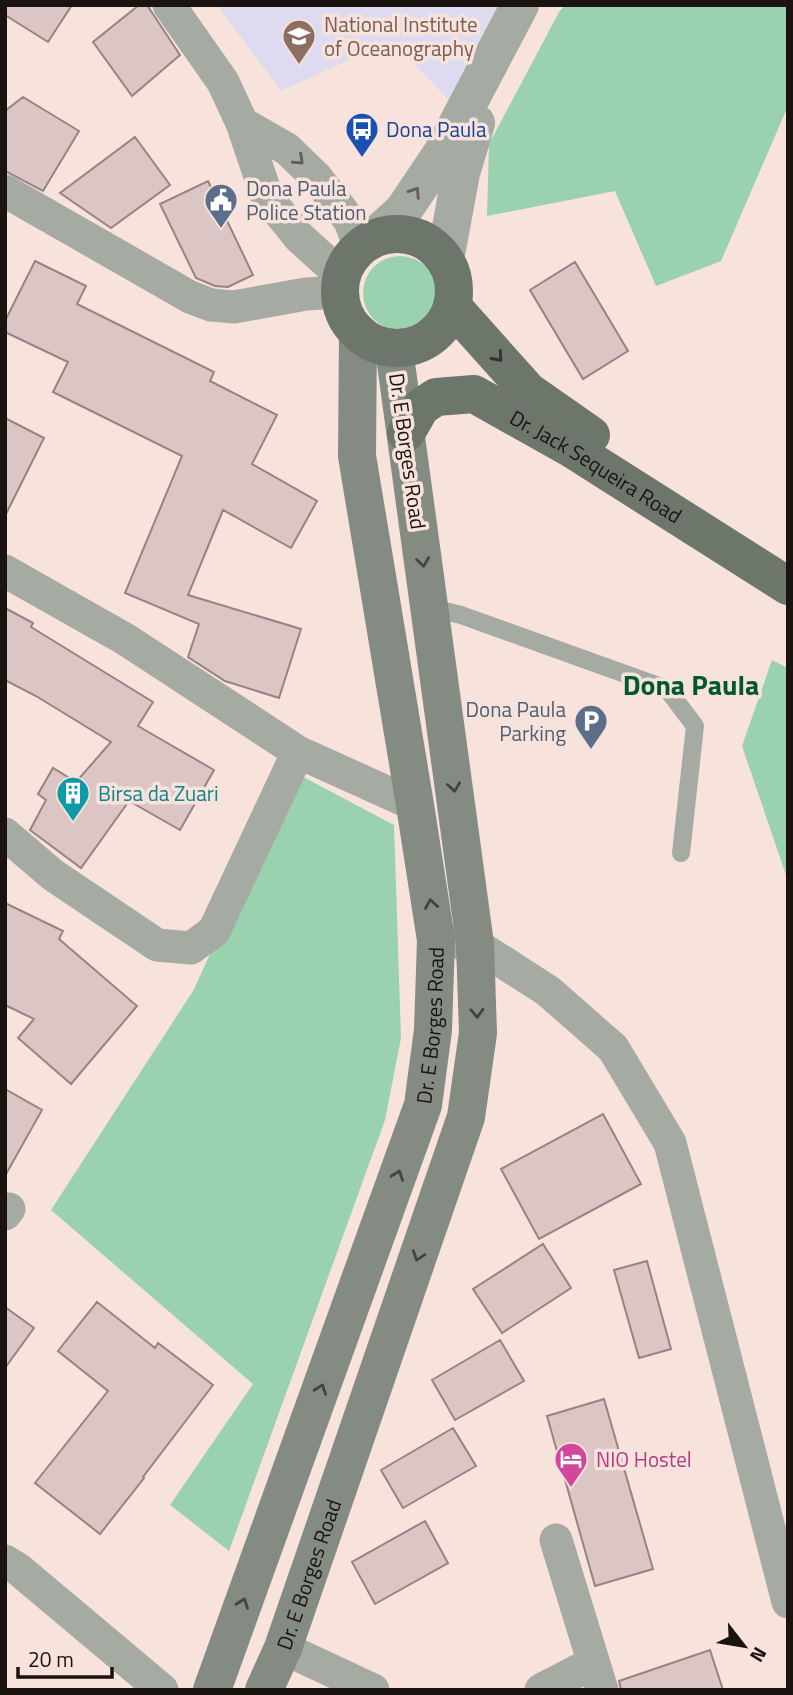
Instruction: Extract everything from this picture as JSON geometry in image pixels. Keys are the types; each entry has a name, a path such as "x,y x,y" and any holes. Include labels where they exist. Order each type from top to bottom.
{"main road":[{"path":"402,234 433,247 445,260 452,274 454,290 452,306 437,333 424,342 394,349 365,339 353,329 344,312 353,265 386,236 402,234"},
{"name":"Dr. Jack Sequeira Road","path":"452,306 528,391 581,429 788,559"},
{"name":"Dr. E Borges Road","path":"212,1690 423,1105 433,1030 436,940 357,456 358,332"},
{"name":"Dr. Jack Sequeira Road","path":"394,349 572,449 788,586"},
{"name":"Dr. E Borges Road","path":"264,1690 283,1648 466,1117 478,1033 475,944 394,349"},
{"path":"406,433 421,407 436,397 474,394"}],"street":[{"path":"169,5 223,82 242,123 267,197 299,237 353,265"},
{"path":"5,191 190,297 211,305 234,307 306,294 353,265 403,211 442,153 520,5"},
{"path":"445,260 461,173 479,116 526,5"},
{"path":"242,123 287,149 316,177 350,221 353,265"},
{"path":"5,570 125,639 298,752 415,805"},
{"path":"5,834 53,875 157,945 191,948 215,931 298,752"},
{"path":"436,940 475,944 548,991 613,1048 670,1143 788,1602"},
{"path":"541,1690 598,1676 556,1540"},
{"path":"5,1561 162,1690"},
{"path":"283,1648 373,1690"}],"lane":[{"path":"429,607 461,615 667,689 695,726 681,853"}],"shaded area":[{"name":"National Institute of Oceanography","path":"217,5 500,5 449,100 391,41 281,91"}],"green space":[{"path":"565,5 788,5 788,106 721,261 656,286 615,191 487,216 489,144"},
{"path":"393,256 407,256 421,262 431,272 437,293 435,307 421,324 407,330 393,330 379,324 369,314 363,300 363,286 369,272 379,262"},
{"path":"772,660 788,668 788,881 742,746"},
{"path":"294,772 394,825 401,1038 385,1120 229,1551 170,1505 253,1384 51,1210 193,991"}],"building":[{"path":"5,5 72,5 48,42 5,15"},
{"path":"139,5 147,5 180,55 132,96 93,42"},
{"path":"23,97 79,131 43,191 5,171 5,111"},
{"path":"135,137 170,185 111,228 60,193"},
{"path":"208,181 253,275 228,287 215,286 196,278 160,204"},
{"path":"35,261 86,286 77,304 214,372 210,381 277,415 252,464 317,501 291,548 223,510 188,595 301,629 279,698 225,681 188,657 199,624 125,593 182,456 53,392 68,362 5,332 5,321"},
{"path":"575,262 628,351 583,379 530,290"},
{"path":"5,418 44,438 5,516"},
{"path":"5,608 33,623 31,627 153,702 138,726 214,770 180,830 129,801 81,868 30,830 46,800 38,794 53,768 76,782 111,742 36,696 7,681 5,684"},
{"path":"5,903 63,931 59,939 137,1006 71,1084 18,1038 34,1019 5,1005"},
{"path":"5,1089 42,1110 5,1176"},
{"path":"603,1114 641,1184 539,1239 501,1169"},
{"path":"543,1244 571,1288 502,1333 473,1289"},
{"path":"647,1261 671,1349 639,1358 614,1270"},
{"path":"97,1302 155,1348 158,1343 213,1385 100,1534 35,1483 108,1391 58,1351"},
{"path":"5,1307 34,1328 5,1368"},
{"path":"500,1340 524,1381 455,1420 432,1380"},
{"path":"604,1399 653,1569 595,1586 547,1416"},
{"path":"453,1428 476,1466 403,1508 381,1470"},
{"path":"425,1521 448,1563 375,1604 352,1562"},
{"path":"710,1650 723,1690 621,1690 619,1681"}],"place":[{"name":"National Institute of Oceanography","path":"299,66"},
{"name":"Dona Paula","path":"362,159"},
{"name":"Dona Paula Police Station","path":"221,230"},
{"name":"Dona Paula Parking","path":"591,751"},
{"name":"Birsa da Zuari","path":"73,823"},
{"name":"NIO Hostel","path":"571,1489"}],"district":[{"name":"Dona Paula","path":"691,684"}]}
